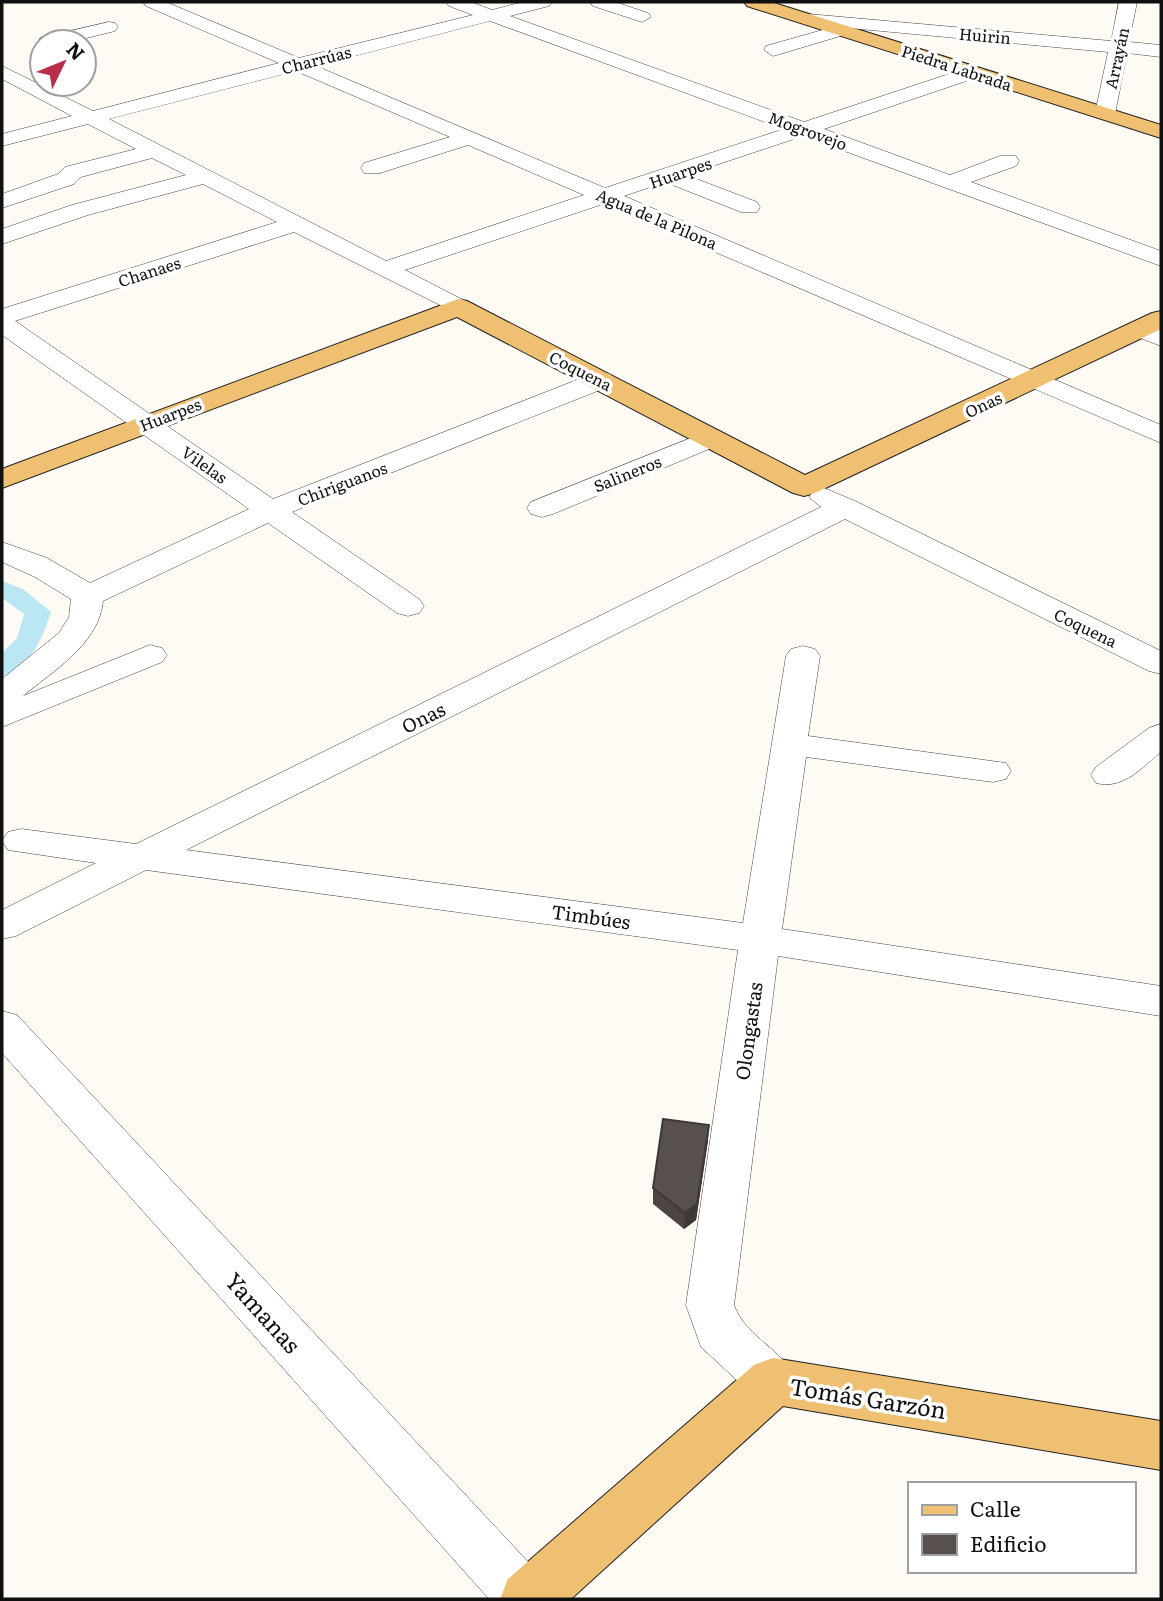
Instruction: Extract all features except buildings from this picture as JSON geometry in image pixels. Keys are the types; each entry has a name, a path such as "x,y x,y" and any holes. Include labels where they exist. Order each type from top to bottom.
{"main road":[{"name":"Piedra Labrada","path":"753,2 1161,132"},
{"name":"Coquena","path":"458,307 804,487"},
{"name":"Huarpes","path":"2,479 458,307"},
{"name":"Onas","path":"804,487 1034,380 1154,329"},
{"name":"Tomás Garzón","path":"527,1599 773,1381 1161,1446"}],"street":[{"name":"Agua de la Pilona","path":"152,2 1161,435"},
{"name":"Mogrovejo","path":"455,2 1161,259"},
{"name":"Charrúas","path":"2,140 544,2"},
{"path":"599,2 642,17"},
{"name":"Arrayán","path":"1105,114 1128,2"},
{"name":"Huirin","path":"808,19 1161,51"},
{"path":"98,30 109,27"},
{"path":"773,50 841,30"},
{"name":"Coquena","path":"2,72 458,307"},
{"name":"Huarpes","path":"385,270 974,72"},
{"path":"372,168 470,138"},
{"path":"2,201 66,179 73,172 154,151"},
{"path":"951,182 1007,161"},
{"path":"668,176 749,208"},
{"path":"2,237 80,210 204,177"},
{"name":"Chanaes","path":"2,317 295,224"},
{"name":"Vilelas","path":"2,324 408,606"},
{"name":"Chiriguanos","path":"87,596 271,510 601,380"},
{"name":"Salineros","path":"542,508 711,438"},
{"name":"Coquena","path":"804,487 1161,664"},
{"name":"Onas","path":"2,926 845,508"},
{"path":"2,551 39,564 66,579 87,596 85,617 71,639 2,696"},
{"path":"2,717 150,655"},
{"name":"Olongastas","path":"773,1381 719,1332 710,1305 760,939 803,656"},
{"path":"1109,775 1161,735"},
{"path":"790,744 993,771"},
{"name":"Timbúes","path":"20,841 760,939 1161,1001"},
{"name":"Yamanas","path":"2,1026 527,1599"}],"waterway":[{"path":"2,589 14,594 38,612 29,640 2,668"}]}
